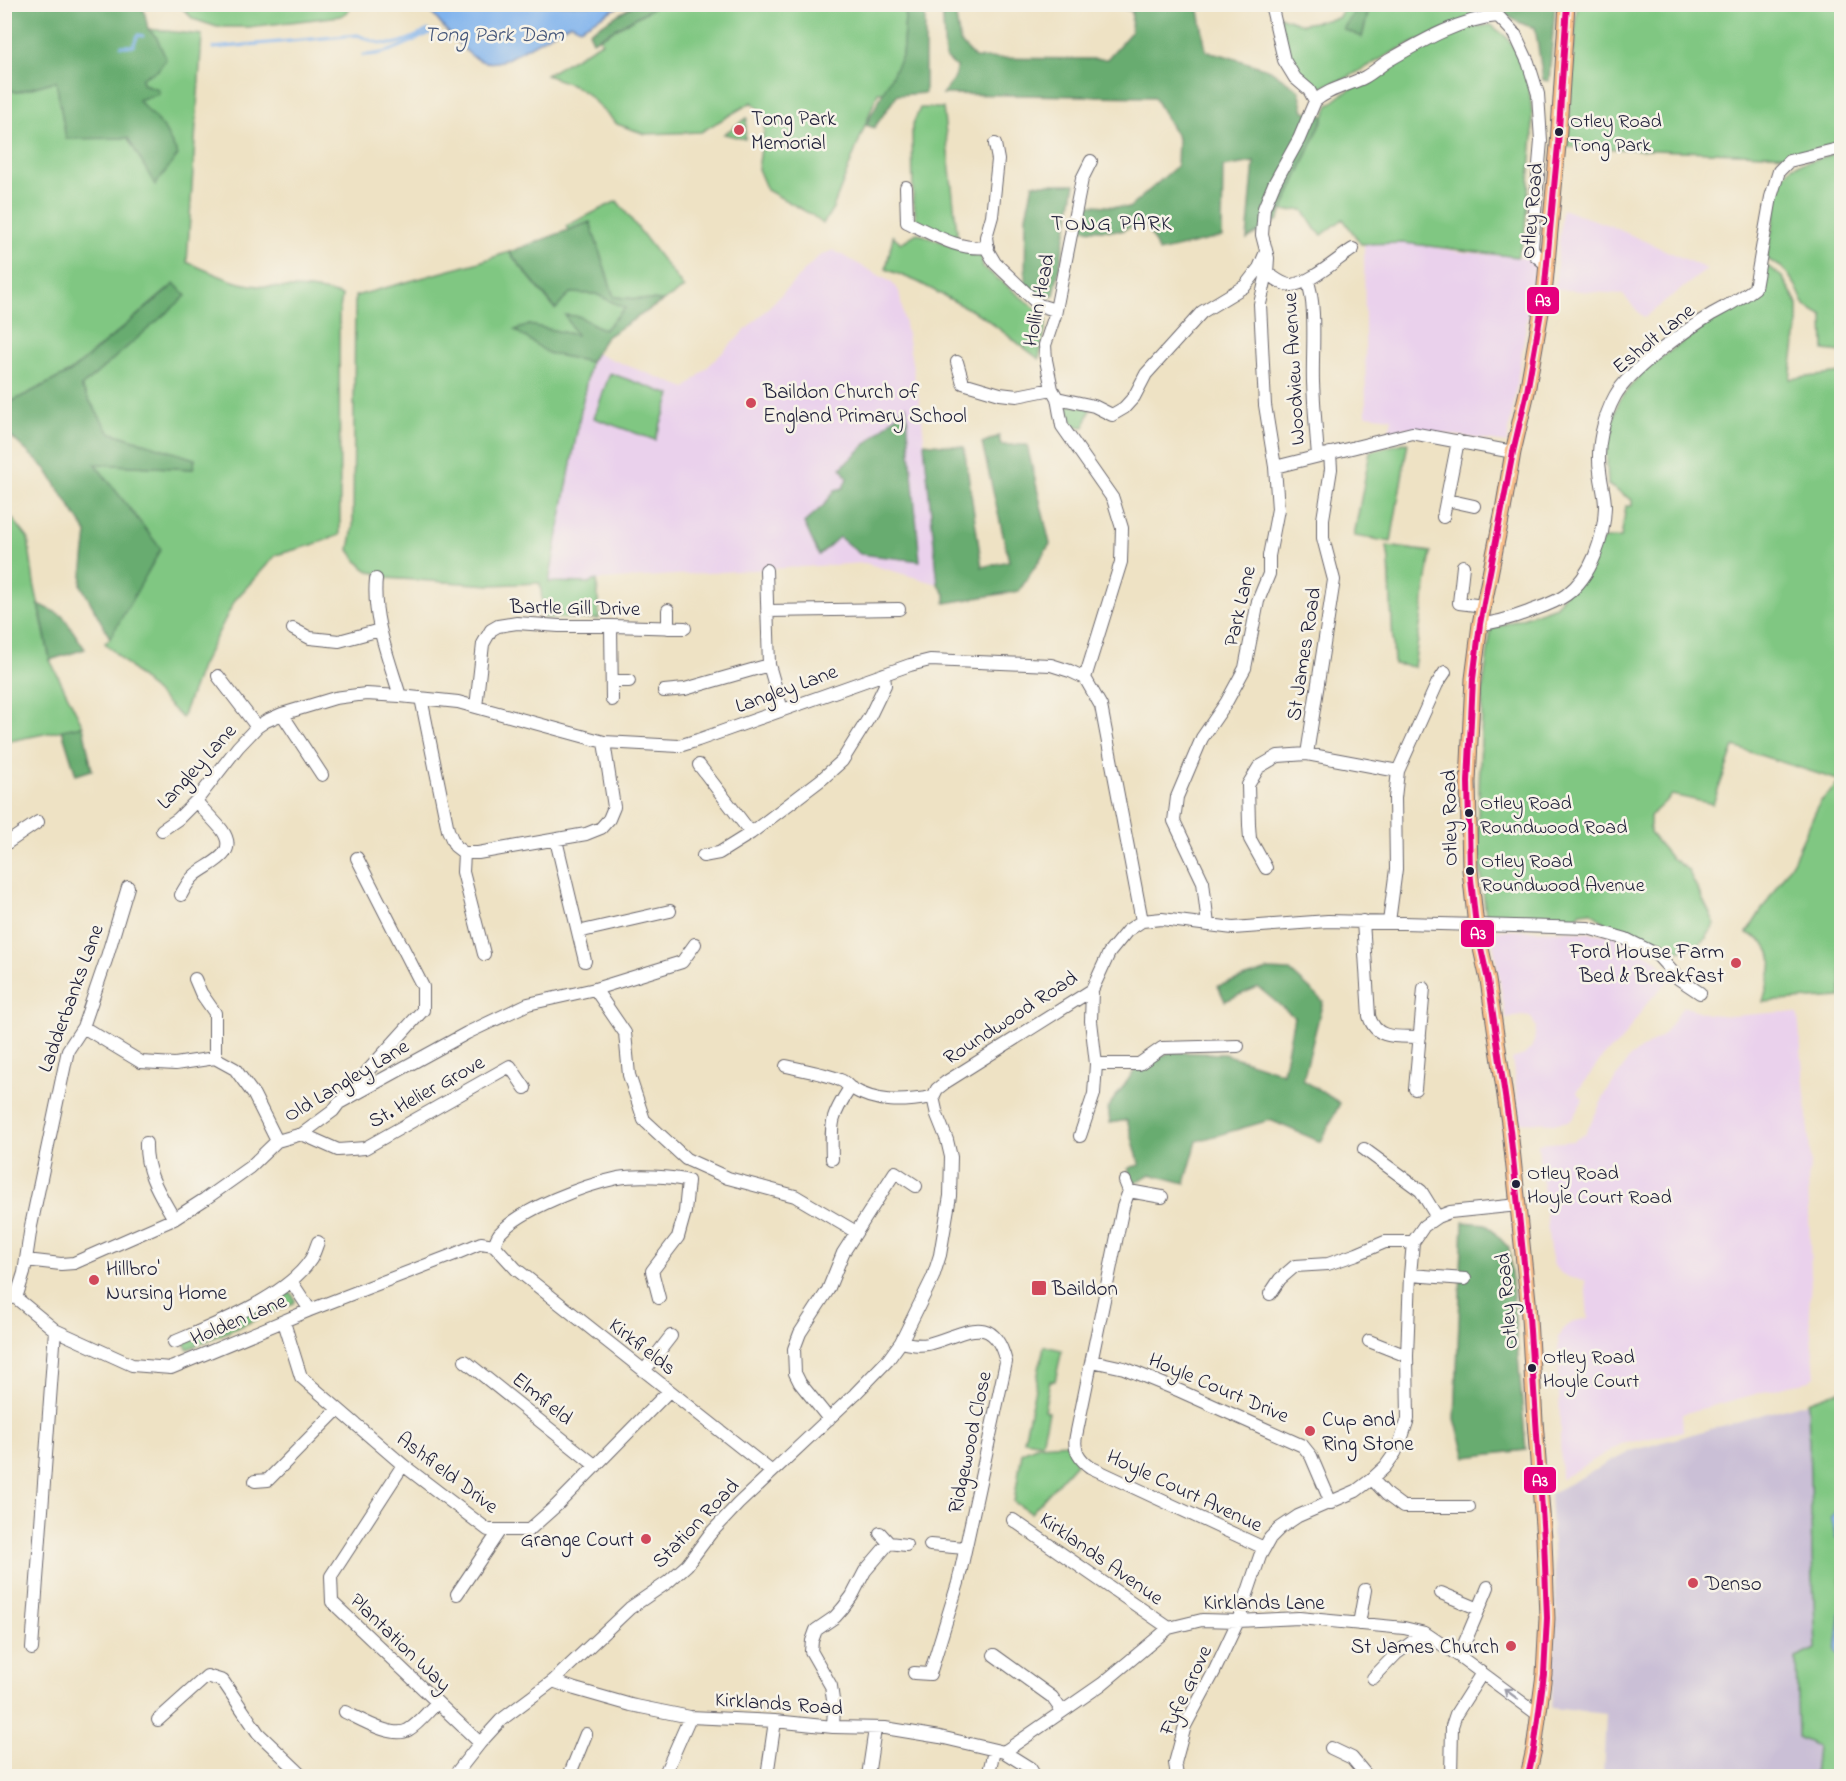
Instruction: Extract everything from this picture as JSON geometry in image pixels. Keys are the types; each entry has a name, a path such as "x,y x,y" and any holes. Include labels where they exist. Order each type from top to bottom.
{"main road":[{"name":"Otley Road","path":"1528,1776 1540,1716 1544,1674 1547,1618 1544,1539 1529,1312 1510,1130 1490,992 1476,926 1470,870 1468,792 1473,680 1480,624 1544,295 1558,145 1567,4"}],"street":[{"path":"1272,4 1284,60 1294,78 1316,95 1365,77 1391,59 1446,30 1473,20 1497,16 1515,34 1528,62 1538,94 1541,141 1532,247 1535,255 1547,265"},
{"name":"Park Lane","path":"1208,925 1203,882 1174,821 1177,798 1202,738 1226,703 1245,668 1258,601 1269,574 1269,556 1278,509 1275,467 1265,405 1260,304 1268,265 1263,234 1264,208 1274,184 1299,139 1316,95"},
{"path":"995,144 998,160 992,216 986,237 988,248 995,263 1040,305 1055,310"},
{"name":"Esholt Lane","path":"1480,624 1495,623 1548,605 1566,595 1582,579 1594,558 1603,526 1605,494 1599,469 1599,452 1606,419 1616,395 1631,376 1654,356 1711,315 1744,297 1755,288 1771,197 1782,167 1789,161 1842,148"},
{"name":"Hollin Head","path":"1085,678 1121,562 1122,528 1113,499 1062,426 1046,360 1045,345 1055,310 1082,179 1092,161"},
{"path":"906,187 907,222 958,246 988,248"},
{"path":"1267,273 1284,284 1292,285 1307,280 1353,249"},
{"path":"957,362 963,383 1000,394 1017,396 1055,394 1095,406 1112,415 1124,408 1134,397 1146,374 1202,312 1245,286 1259,268 1266,250"},
{"name":"Woodview Avenue","path":"1307,280 1310,287 1312,312 1313,382 1324,455"},
{"path":"1275,467 1412,434 1513,452"},
{"path":"1443,517 1458,441"},
{"name":"St James Road","path":"1307,754 1334,580 1323,538 1323,519 1330,469 1324,455"},
{"path":"1447,500 1474,506"},
{"path":"1463,566 1459,603 1484,606"},
{"path":"766,570 769,665 782,710"},
{"path":"376,579 380,630 400,696"},
{"path":"767,611 899,609"},
{"name":"Bartle Gill Drive","path":"668,610 669,628"},
{"name":"Bartle Gill Drive","path":"477,707 483,644 491,630 498,626 517,623 685,628"},
{"path":"611,626 612,700"},
{"path":"293,629 310,638 339,641 380,630"},
{"name":"Langley Lane","path":"162,830 178,819 196,801 238,747 257,727 282,714 335,698 366,694 444,700 604,742 679,746 910,664 930,660 1051,665 1085,678"},
{"path":"664,691 685,689 769,665"},
{"path":"1389,922 1396,869 1395,798 1398,771 1437,684 1445,672"},
{"path":"703,856 719,852 751,833 822,779 842,760 870,716 885,685 884,674"},
{"name":"Langley Lane","path":"218,676 257,727"},
{"path":"1085,678 1101,706 1142,921 1162,920 1233,928 1328,921 1588,928 1626,939 1659,957 1679,979 1700,993"},
{"path":"612,681 629,681"},
{"path":"421,698 448,830 455,846 464,853 478,853 556,840 601,828 609,819 614,807 604,742"},
{"path":"282,714 322,775"},
{"path":"1266,868 1250,839 1248,785 1259,767 1278,756 1307,754 1398,771"},
{"path":"699,765 751,833"},
{"path":"188,890 195,876 221,858 229,857 227,842 222,831 196,801"},
{"path":"4,845 38,822"},
{"path":"556,840 585,961"},
{"path":"464,853 463,872 483,954"},
{"path":"339,1103 423,1010 423,987 357,858"},
{"name":"Ladderbanks Lane","path":"10,1297 24,1273 62,1069 68,1050 83,1027 128,887"},
{"path":"578,932 670,911"},
{"name":"Roundwood Road","path":"933,1097 937,1089 946,1082 1092,990 1109,953 1127,931 1142,921"},
{"path":"1364,921 1369,1016 1372,1025 1385,1035 1420,1037"},
{"name":"Old Langley Lane","path":"26,1260 61,1264 74,1263 174,1219 250,1167 277,1141 302,1134 333,1112 339,1103 468,1033 528,1004 594,989 682,962 695,944"},
{"path":"195,980 214,1013 215,1058"},
{"path":"1415,1089 1424,988"},
{"path":"594,989 625,1033 629,1075 644,1120 652,1128 686,1159 728,1178 795,1196 856,1232"},
{"path":"1080,1136 1094,1094 1096,1064 1091,1021 1092,990"},
{"path":"83,1027 141,1062 175,1064 215,1058 235,1069 254,1095 277,1141"},
{"path":"1096,1064 1139,1064 1162,1048 1238,1046"},
{"name":"St. Helier Grove","path":"302,1134 338,1150 366,1148 510,1066 525,1088"},
{"path":"786,1066 842,1080 850,1088 873,1098 888,1101 911,1101 933,1097"},
{"path":"832,1159 831,1125 837,1108 850,1088"},
{"name":"Station Road","path":"454,1776 501,1720 553,1681 630,1608 668,1582 687,1565 710,1534 873,1376 901,1342 933,1277 940,1255 950,1196 951,1157 933,1097"},
{"path":"146,1143 151,1179 174,1219"},
{"path":"1364,1149 1421,1191 1437,1218"},
{"path":"829,1419 800,1383 795,1373 794,1349 800,1333 828,1290 843,1253 895,1172 916,1186"},
{"path":"494,1245 498,1234 517,1218 561,1196 620,1178 676,1177 688,1181 685,1212 678,1237 652,1271 659,1298"},
{"name":"Hoyle Court Avenue","path":"1162,1197 1127,1186 1075,1449 1080,1459 1090,1467 1264,1548"},
{"path":"1264,1548 1280,1528 1298,1516 1356,1491 1372,1479 1390,1460 1402,1437 1408,1419 1407,1356 1413,1242 1424,1226 1450,1212 1518,1205"},
{"path":"174,1342 242,1312 291,1281 311,1259 318,1242"},
{"path":"1270,1294 1280,1278 1295,1266 1328,1264 1385,1242 1413,1242"},
{"name":"Holden Lane","path":"10,1297 55,1330 132,1365 171,1368 310,1310 481,1243 494,1245"},
{"name":"Kirkfields","path":"494,1245 516,1269 772,1472"},
{"path":"1410,1275 1465,1279"},
{"path":"291,1281 310,1310"},
{"name":"Ashfield Drive","path":"284,1322 301,1377 403,1465 488,1530 529,1530 557,1505 669,1391"},
{"name":"Ridgewood Close","path":"901,1342 914,1345 927,1344 962,1331 975,1329 990,1333 997,1340 1003,1348 1006,1362 974,1516 953,1603 930,1674 914,1673"},
{"path":"32,1649 55,1330"},
{"path":"644,1371 671,1336"},
{"path":"1369,1341 1407,1356"},
{"name":"Elmfield","path":"465,1360 596,1466"},
{"name":"Hoyle Court Drive","path":"1092,1361 1124,1368 1152,1379 1303,1446 1311,1456 1331,1503"},
{"path":"255,1481 268,1480 338,1409"},
{"name":"Plantation Way","path":"403,1465 331,1576 332,1602 480,1743"},
{"path":"1372,1479 1387,1496 1403,1507 1469,1507"},
{"name":"Kirklands Avenue","path":"1013,1520 1169,1628"},
{"path":"457,1594 500,1530"},
{"path":"880,1533 889,1543 906,1545"},
{"path":"832,1727 834,1707 831,1686 812,1651 812,1641 816,1630 835,1617 843,1608 865,1571 889,1543"},
{"path":"930,1545 965,1548"},
{"name":"Fyfe Grove","path":"1177,1776 1175,1763 1185,1726 1238,1621 1264,1548"},
{"path":"1459,1656 1488,1587"},
{"path":"1359,1624 1365,1590"},
{"path":"1441,1593 1479,1609"},
{"name":"Kirklands Lane","path":"999,1751 1102,1684 1169,1628 1202,1620 1299,1618 1404,1628 1425,1633 1540,1716"},
{"path":"1373,1678 1397,1653 1425,1633"},
{"path":"994,1655 1052,1697 1062,1712"},
{"path":"1450,1776 1454,1720 1463,1701 1482,1673"},
{"path":"158,1720 207,1676 223,1681 258,1733 303,1776"},
{"name":"Kirklands Road","path":"553,1681 631,1706 690,1717 775,1721 832,1727 885,1728 940,1737 999,1751 1030,1768 1035,1776"},
{"path":"345,1712 397,1733 408,1730 437,1703"},
{"path":"664,1776 690,1717"},
{"path":"767,1776 775,1721"},
{"path":"868,1776 876,1729"},
{"path":"569,1776 586,1734"},
{"path":"1331,1748 1352,1758 1367,1776"},
{"path":"988,1776 999,1751"}],"shaded area":[{"path":"1562,209 1611,226 1707,269 1644,318 1622,294 1555,289"},
{"path":"1364,243 1404,243 1462,252 1537,259 1507,443 1407,428 1389,432 1392,418 1366,415"},
{"name":"Baildon Church of England Primary School","path":"833,250 891,282 899,291 922,418 938,584 865,563 597,580 588,583 549,583 592,352 686,388 818,257"},
{"path":"1491,930 1571,931 1616,936 1657,960 1671,978 1647,1003 1619,1044 1605,1054 1577,1092 1583,1099 1570,1121 1521,1122 1512,1059 1524,1055 1531,1048 1536,1027 1531,1017 1506,1018"},
{"path":"1683,1006 1707,1014 1732,1016 1782,1012 1798,1014 1811,1163 1808,1179 1811,1277 1809,1312 1815,1376 1810,1381 1682,1414 1683,1431 1621,1444 1561,1479 1558,1337 1564,1328 1575,1321 1588,1318 1585,1280 1562,1274 1554,1266 1538,1144 1573,1141 1585,1134 1606,1093 1630,1057 1663,1035"},
{"path":"1808,1402 1816,1650 1817,1746 1814,1776 1603,1776 1606,1714 1551,1708 1557,1618 1550,1494 1631,1451"}],"green space":[{"path":"5,4 143,5 148,29 157,38 166,59 158,70 142,78 143,84 158,89 159,94 138,100 163,127 178,155 155,185 128,138 66,139 56,81 17,92 5,89"},
{"path":"179,5 350,5 348,11 341,16 249,27 217,27 193,19"},
{"path":"634,5 658,5 593,41 589,32"},
{"path":"658,5 906,5 902,56 884,92 878,92 833,208 823,224 812,215 767,190 758,169 766,117 752,102 701,132 645,134 617,124 586,93 573,85 546,75 602,42 600,38"},
{"path":"906,5 925,5 925,93 897,95 874,128 866,125 902,56"},
{"path":"942,5 954,5 960,42 975,58 1107,59 1131,32 1132,11 1111,5 1198,5 1206,51 1270,70 1299,90 1304,111 1324,116 1278,220 1247,239 1254,162 1223,167 1222,237 1159,252 1144,221 1121,231 1081,229 1085,204 1129,208 1177,166 1178,138 1154,97 942,94 955,78 956,67 945,57"},
{"path":"1346,5 1351,5 1362,37 1370,5 1485,5 1481,14 1395,51 1345,79 1317,88 1304,81 1289,59 1279,16 1302,24 1338,18"},
{"path":"1351,5 1370,5 1362,37 1343,29 1353,14"},
{"path":"1486,5 1519,7 1555,5 1549,81 1543,80 1535,27 1518,22"},
{"path":"1577,5 1841,5 1841,143 1795,155 1567,147"},
{"path":"1491,25 1507,38 1516,51 1526,74 1531,98 1533,136 1524,239 1517,257 1404,243 1361,244 1343,219 1322,235 1315,229 1303,210 1282,211 1329,105 1344,93 1399,62 1466,28"},
{"path":"148,29 202,35 187,262 240,283 317,290 342,296 339,315 340,535 276,555 235,600 201,667 182,718 105,643 110,638 94,464 192,469 195,460 109,432 81,387 185,295 174,284 70,372 5,405 5,89 18,92 56,81 128,138 155,184 149,113 138,99 158,89 143,84 142,77 158,70 157,38"},
{"path":"920,108 943,108 958,240 917,222 913,199 912,126"},
{"path":"747,118 745,139 724,134"},
{"path":"1841,152 1841,352 1824,350 1823,316 1805,306 1787,273 1767,259 1781,178 1793,166"},
{"path":"1033,184 1075,184 1054,296 1045,298 1037,296 1025,284 1026,216"},
{"path":"617,201 684,288 663,301 614,297 590,222 568,230 566,226"},
{"path":"590,222 614,297 663,301 606,337 590,362 548,353 515,330 529,325 576,335 565,315 578,316 604,330 625,308 596,294 570,293 556,309 509,252"},
{"path":"917,233 981,256 983,267 1045,316 1047,320 1039,359 982,316 918,282 886,269 893,236 901,243"},
{"path":"509,252 555,309 570,293 596,294 625,308 604,330 578,316 566,316 577,335 529,325 548,353 590,362 549,582 588,583 597,580 599,619 544,618 540,583 491,585 386,578 386,574 373,573 364,568 349,550 353,527 355,296"},
{"path":"1766,265 1782,277 1798,306 1798,323 1790,379 1841,373 1841,781 1734,747 1713,804 1672,795 1650,816 1650,833 1670,857 1688,870 1715,924 1699,944 1668,953 1656,950 1613,930 1591,911 1581,912 1570,924 1487,924 1477,839 1483,688 1491,629 1556,606 1603,539 1621,538 1626,506 1632,506 1632,500 1608,485 1606,445 1619,400 1644,370 1720,315 1752,298 1764,278"},
{"path":"175,284 186,296 81,387 109,432 195,459 193,469 95,464 161,549 110,638 81,585 87,533 46,469 5,431 5,405 70,372"},
{"path":"610,373 671,395 655,440 594,418"},
{"path":"1064,404 1091,408 1084,427 1074,426"},
{"path":"906,406 920,561 860,554 839,537 819,555 804,523 824,505 835,490 843,488 847,478 841,468"},
{"path":"999,436 1001,445 1027,445 1050,544 1019,591 945,603 945,594 938,584 924,443 964,447 982,567 1009,561 982,443"},
{"path":"1408,442 1391,542 1354,536 1370,451"},
{"path":"4,514 13,519 28,538 34,583 50,660 83,726 5,742"},
{"path":"1387,546 1431,552 1414,667 1394,664"},
{"path":"39,604 63,616 85,649 50,660"},
{"path":"83,726 92,770 76,775 62,730"},
{"path":"1841,781 1841,997 1763,1002 1771,970 1770,953 1759,939 1747,933 1793,861 1820,802"},
{"path":"1268,970 1290,971 1323,1001 1303,1080 1340,1103 1321,1142 1270,1120 1197,1141 1185,1183 1150,1174 1133,1184 1128,1168 1140,1165 1127,1120 1110,1123 1108,1107 1136,1069 1170,1052 1225,1054 1283,1073 1294,1017 1258,987 1225,1001 1218,986"},
{"path":"1463,1222 1486,1224 1509,1248 1526,1450 1466,1457 1455,1419"},
{"path":"287,1291 291,1293 295,1300 294,1303 188,1349 183,1342"},
{"path":"1044,1346 1062,1350 1055,1381 1050,1381 1044,1410 1049,1412 1042,1443 1024,1440"},
{"path":"1841,1390 1841,1776 1814,1776 1817,1746 1798,1737 1796,1658 1816,1649 1808,1402"},
{"path":"1068,1443 1076,1463 1031,1513 1014,1502 1022,1452 1038,1445"}],"water":[{"name":"Tong Park Dam","path":"425,5 622,5 580,28 571,23 507,59 491,62 479,60 469,53"},
{"path":"1841,1506 1841,1538 1836,1538 1831,1518"},
{"path":"1841,1610 1842,1658 1836,1651"}],"waterway":[{"path":"213,48 358,35 378,43 393,44 428,30"},
{"path":"363,55 389,51 430,33"},
{"path":"121,46 133,46 138,35 143,36"}],"transit line":[{"name":"A3","path":"1528,1776 1544,1674 1547,1618 1544,1539 1528,1301 1510,1130 1488,980 1476,926 1470,870 1468,782 1473,679 1480,624 1513,452 1527,392 1544,295 1558,145 1567,4"}],"place":[{"name":"Tong Park Memorial","path":"739,130"},
{"name":"Otley Road Tong Park","path":"1559,132"},
{"name":"Baildon Church of England Primary School","path":"751,403"},
{"name":"Otley Road Roundwood Road","path":"1469,813"},
{"name":"Otley Road Roundwood Avenue","path":"1470,871"},
{"name":"Ford House Farm Bed & Breakfast","path":"1736,963"},
{"name":"Otley Road Hoyle Court Road","path":"1516,1184"},
{"name":"Hillbro' Nursing Home","path":"94,1280"},
{"name":"Baildon","path":"1039,1288"},
{"name":"Otley Road Hoyle Court","path":"1532,1368"},
{"name":"Cup and Ring Stone","path":"1310,1431"},
{"name":"Grange Court","path":"646,1539"},
{"name":"Denso","path":"1693,1583"},
{"name":"St James Church","path":"1511,1646"}],"district":[{"name":"TONG PARK","path":"1112,222"}]}
